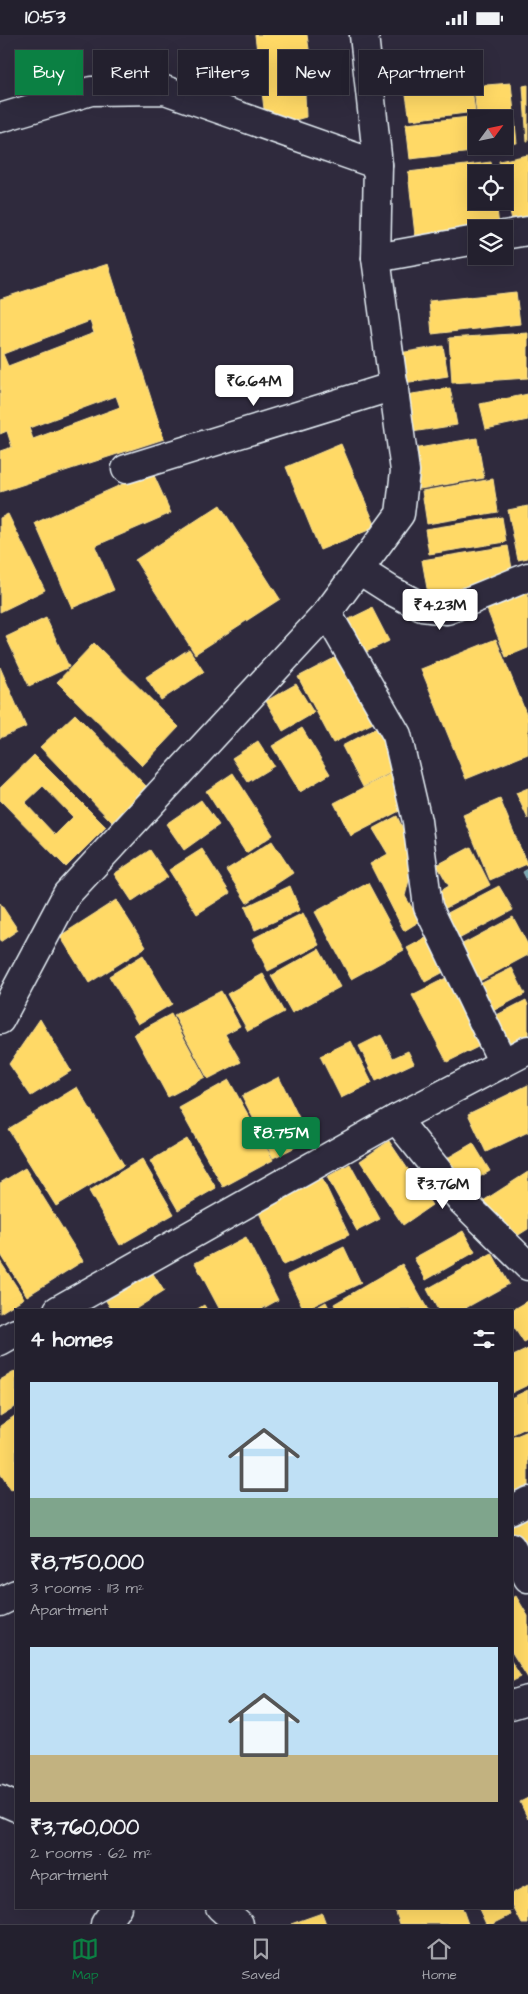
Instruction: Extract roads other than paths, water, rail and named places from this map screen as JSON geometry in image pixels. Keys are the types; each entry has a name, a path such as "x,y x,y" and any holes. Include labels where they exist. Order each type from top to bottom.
{"street":[{"path":"0,1020 67,894 327,613 400,514 405,471 376,258 378,165 364,35"},
{"path":"0,118 91,91 165,90 378,165"},
{"path":"513,234 528,231"},
{"path":"376,258 468,241"},
{"path":"126,469 394,386"},
{"path":"359,570 422,607 447,610 528,577"},
{"path":"327,613 397,735 416,821 428,907 503,1063"},
{"path":"60,1309 396,1119 528,1050"},
{"path":"396,1119 463,1202 528,1266"},
{"path":"0,1343 15,1334"},
{"path":"513,1508 528,1501"},
{"path":"513,1551 528,1578"},
{"path":"0,1602 15,1594"},
{"path":"513,1704 528,1700"},
{"path":"0,1800 15,1807"},
{"path":"105,1924 116,1909"},
{"path":"222,1909 239,1924"}]}
